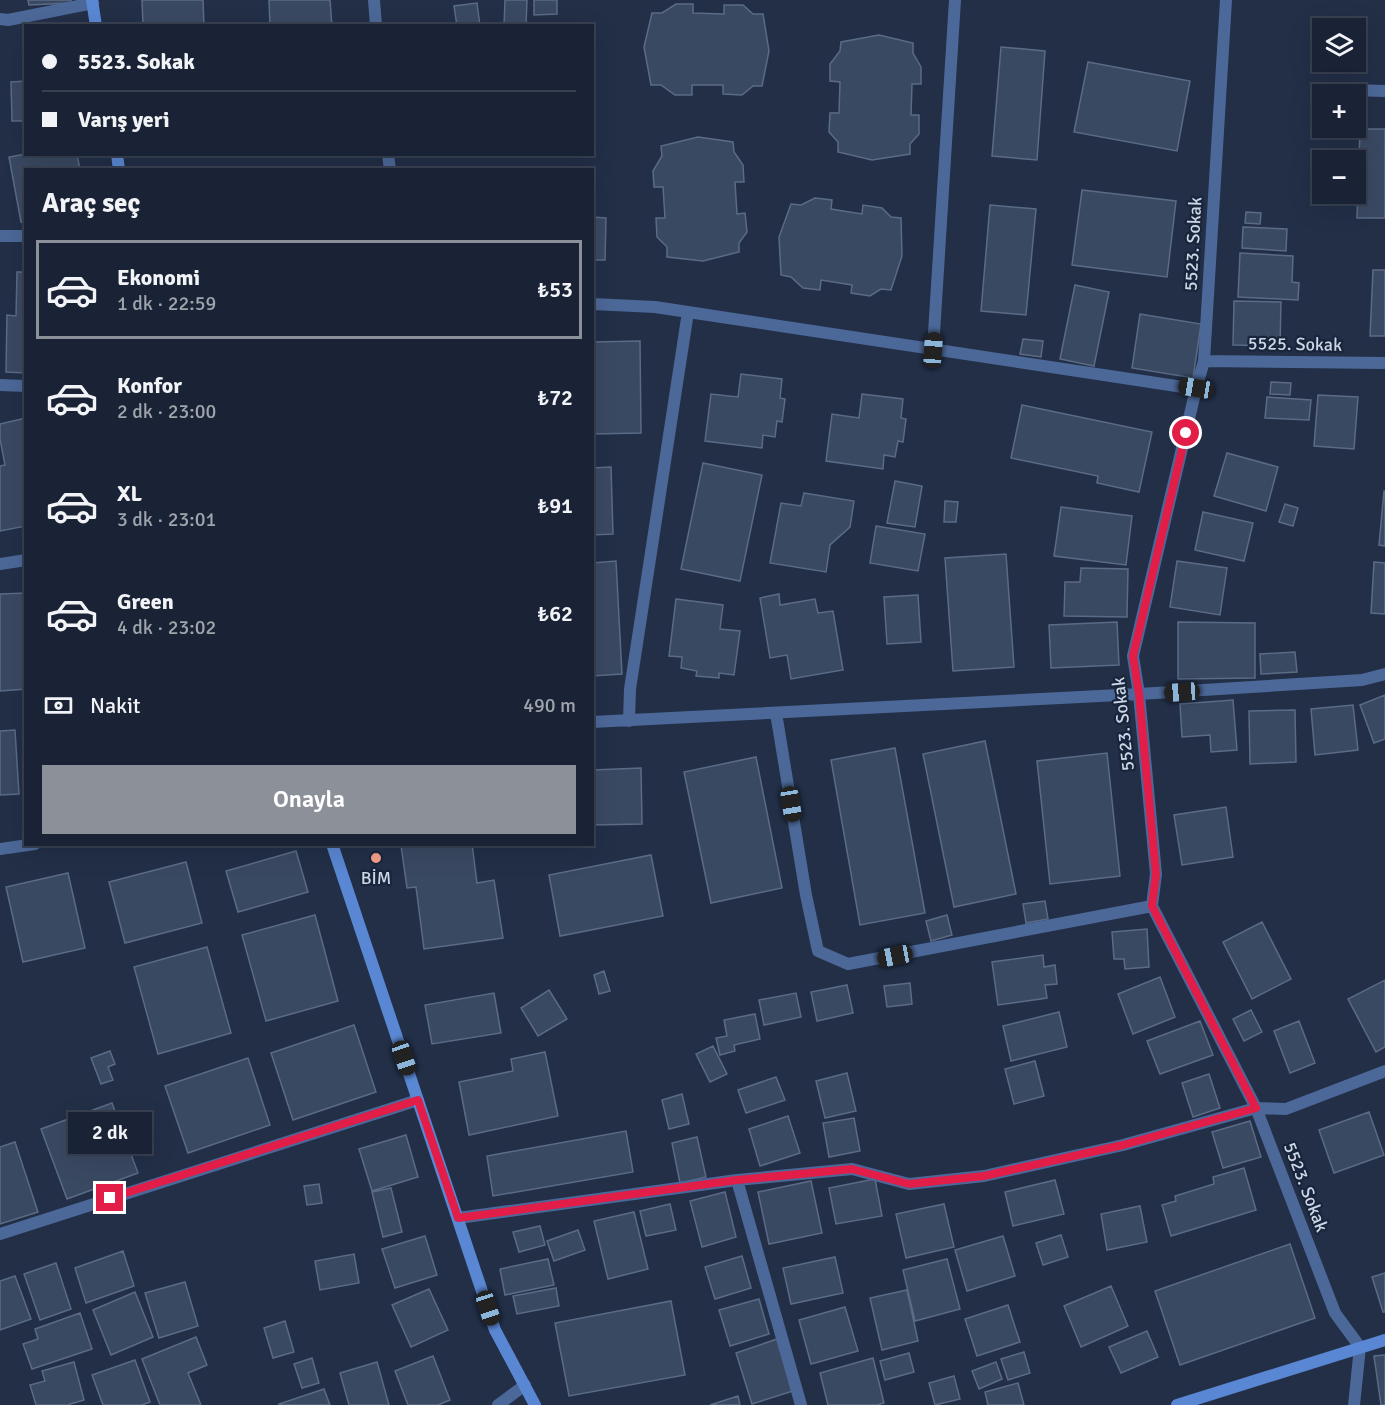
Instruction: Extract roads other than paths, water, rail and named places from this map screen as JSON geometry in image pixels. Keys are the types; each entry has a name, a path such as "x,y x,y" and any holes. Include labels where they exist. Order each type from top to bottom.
{"street":[{"path":"374,0 376,24"},
{"path":"933,350 955,0"},
{"name":"5523. Sokak","path":"1226,0 1204,361 1133,656 1139,694 1156,874 1152,906 1256,1108 1335,1313 1360,1347"},
{"path":"0,20 93,2 96,24"},
{"path":"1366,90 1385,91"},
{"path":"0,236 24,236"},
{"path":"594,304 655,307 1196,388"},
{"path":"629,721 630,689 688,312"},
{"name":"5525. Sokak","path":"1204,361 1385,363"},
{"path":"0,385 24,386"},
{"path":"0,564 24,560"},
{"path":"594,723 1139,694 1362,680 1385,674"},
{"path":"776,713 806,896 818,951 848,964 1152,906"},
{"path":"0,849 24,846"},
{"path":"333,846 495,1330 535,1405"},
{"path":"458,1218 737,1180 852,1169 909,1184 984,1176 1123,1145 1256,1108 1286,1108 1385,1071"},
{"path":"0,1234 418,1100"},
{"path":"737,1180 801,1405"},
{"path":"1177,1405 1385,1340"},
{"path":"1354,1405 1360,1347"},
{"path":"498,1405 525,1385"}],"place":[{"name":"BİM","path":"376,858"}]}
